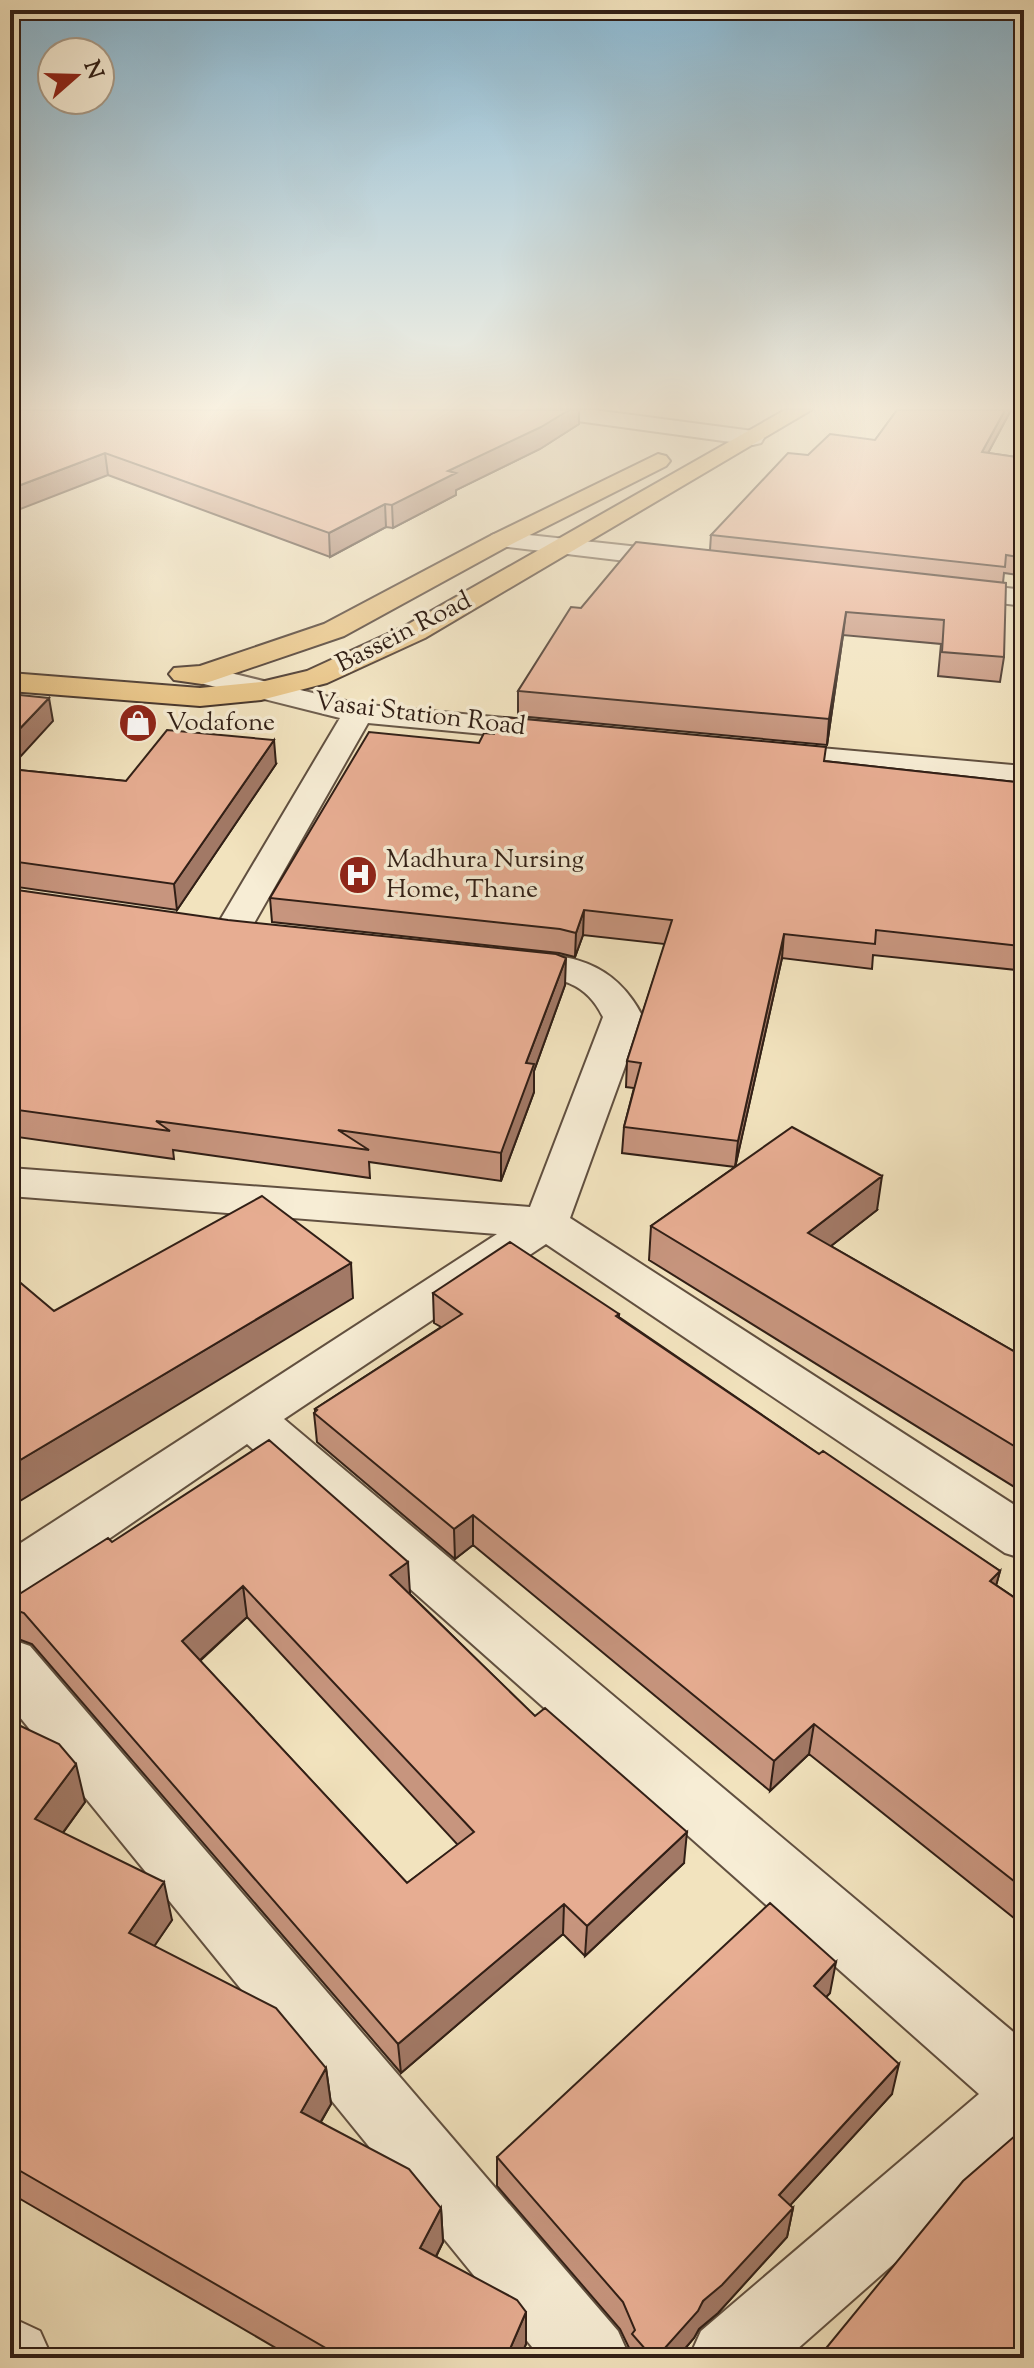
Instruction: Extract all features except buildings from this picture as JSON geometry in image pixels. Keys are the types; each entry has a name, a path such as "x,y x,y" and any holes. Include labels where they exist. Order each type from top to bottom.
{"main road":[{"name":"Bassein Road","path":"10,663 109,672 202,675 334,630 539,521"},
{"name":"Bassein Road","path":"10,682 176,698 261,691 317,677 415,632 609,521"}],"street":[{"path":"501,540 707,562"},
{"path":"913,586 1024,598"},
{"path":"253,658 317,677"},
{"name":"Vasai Station Road","path":"202,675 358,713 582,724 474,702 317,677"},
{"path":"278,937 216,929 358,713"},
{"path":"1024,758 740,740 1024,776"},
{"path":"10,1578 546,1223 623,1017 615,996 588,975 559,967 466,957"},
{"path":"10,1182 546,1223 1024,1538"},
{"path":"249,1417 1024,2087"},
{"path":"10,1663 591,2358"},
{"path":"728,2358 1024,2102"}],"place":[{"name":"Vodafone","path":"138,723"},
{"name":"Madhura Nursing Home, Thane","path":"358,875"}]}
